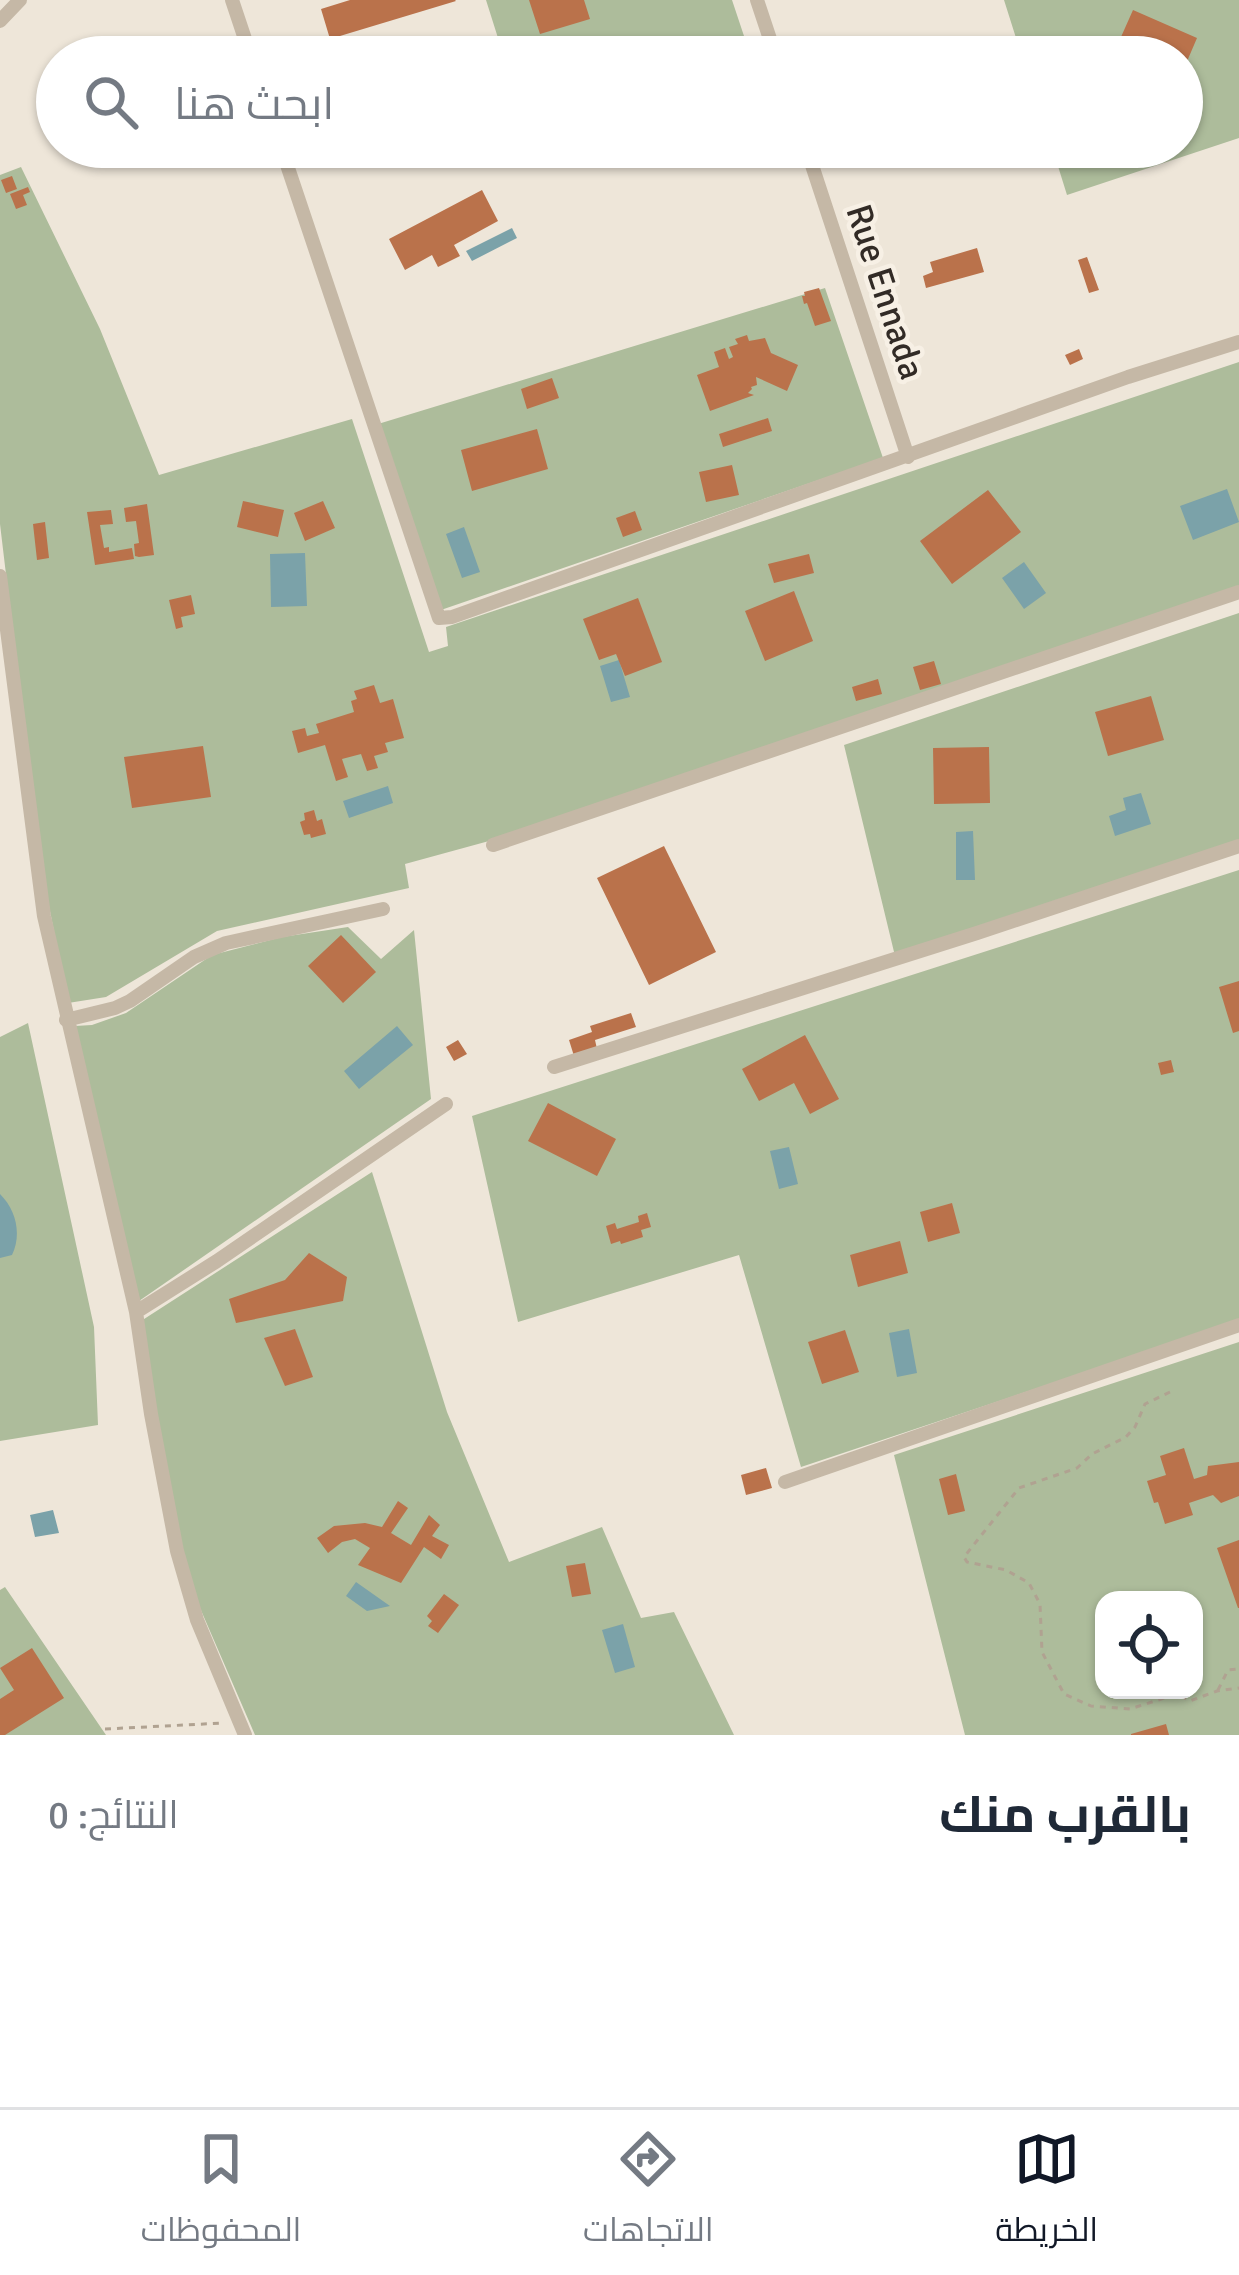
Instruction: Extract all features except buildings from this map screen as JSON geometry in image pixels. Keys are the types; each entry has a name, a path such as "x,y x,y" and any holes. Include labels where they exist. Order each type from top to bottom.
{"street":[{"path":"0,21 20,0"},
{"path":"232,0 244,36"},
{"path":"757,0 769,36"},
{"path":"288,168 439,618 1239,342"},
{"name":"Rue Ennada","path":"813,168 908,457"},
{"path":"0,576 41,895 136,1312 177,1551 197,1620 241,1728"},
{"path":"493,845 1239,592"},
{"path":"554,1067 1239,846"},
{"path":"67,1020 115,1008 194,957 226,944 383,909"},
{"path":"136,1312 446,1104"},
{"path":"785,1482 1239,1325"}],"path":[{"path":"1170,1392 1145,1404 1126,1437 1092,1454 1077,1468 1019,1487 964,1557 1029,1583 1040,1604 1042,1652 1064,1694 1090,1706 1130,1709 1177,1694 1190,1702 1239,1688"},
{"path":"1217,1691 1228,1670 1239,1669"},
{"path":"105,1729 241,1728"}],"green space":[{"path":"486,0 732,0 744,36 497,36"},
{"path":"1004,0 1239,0 1239,138 1203,150 1203,36 1015,36"},
{"path":"21,167 100,329 159,475 352,419 429,652 448,646 446,627 1239,362 1239,589 518,833 405,864 409,888 217,931 106,997 68,1003 40,860 0,524 0,175"},
{"path":"1059,168 1148,168 1067,195"},
{"path":"825,288 883,458 438,611 378,424"},
{"path":"1239,613 1239,844 895,956 844,745"},
{"path":"1239,870 1239,1321 801,1467 739,1255 518,1322 472,1116"},
{"path":"348,927 381,959 414,930 431,1099 139,1301 75,1026 126,1013 212,955"},
{"path":"28,1023 94,1327 98,1425 0,1441 0,1037"},
{"path":"372,1172 447,1412 509,1562 602,1527 641,1618 674,1612 734,1735 255,1735 174,1548 141,1321"},
{"path":"1239,1342 1239,1735 965,1735 894,1455"},
{"path":"5,1587 106,1735 0,1735 0,1590"}],"water":[{"path":"512,228 517,238 472,261 466,251"},
{"path":"1227,489 1239,522 1193,540 1180,506"},
{"path":"464,527 480,572 462,578 446,534"},
{"path":"305,553 307,606 271,607 270,554"},
{"path":"1024,562 1046,593 1024,609 1002,578"},
{"path":"619,660 630,697 611,702 600,666"},
{"path":"388,786 393,803 349,818 343,801"},
{"path":"1141,793 1151,824 1115,836 1109,816 1126,810 1123,798"},
{"path":"973,831 975,880 956,880 956,832"},
{"path":"397,1026 413,1045 359,1089 344,1071"},
{"path":"789,1147 798,1184 779,1189 770,1151"},
{"path":"0,1194 17,1231 12,1255 0,1258"},
{"path":"909,1329 917,1373 897,1377 889,1333"},
{"path":"53,1510 59,1533 35,1537 30,1515"},
{"path":"356,1582 390,1606 367,1611 346,1596"},
{"path":"623,1624 635,1667 615,1673 602,1630"}]}
